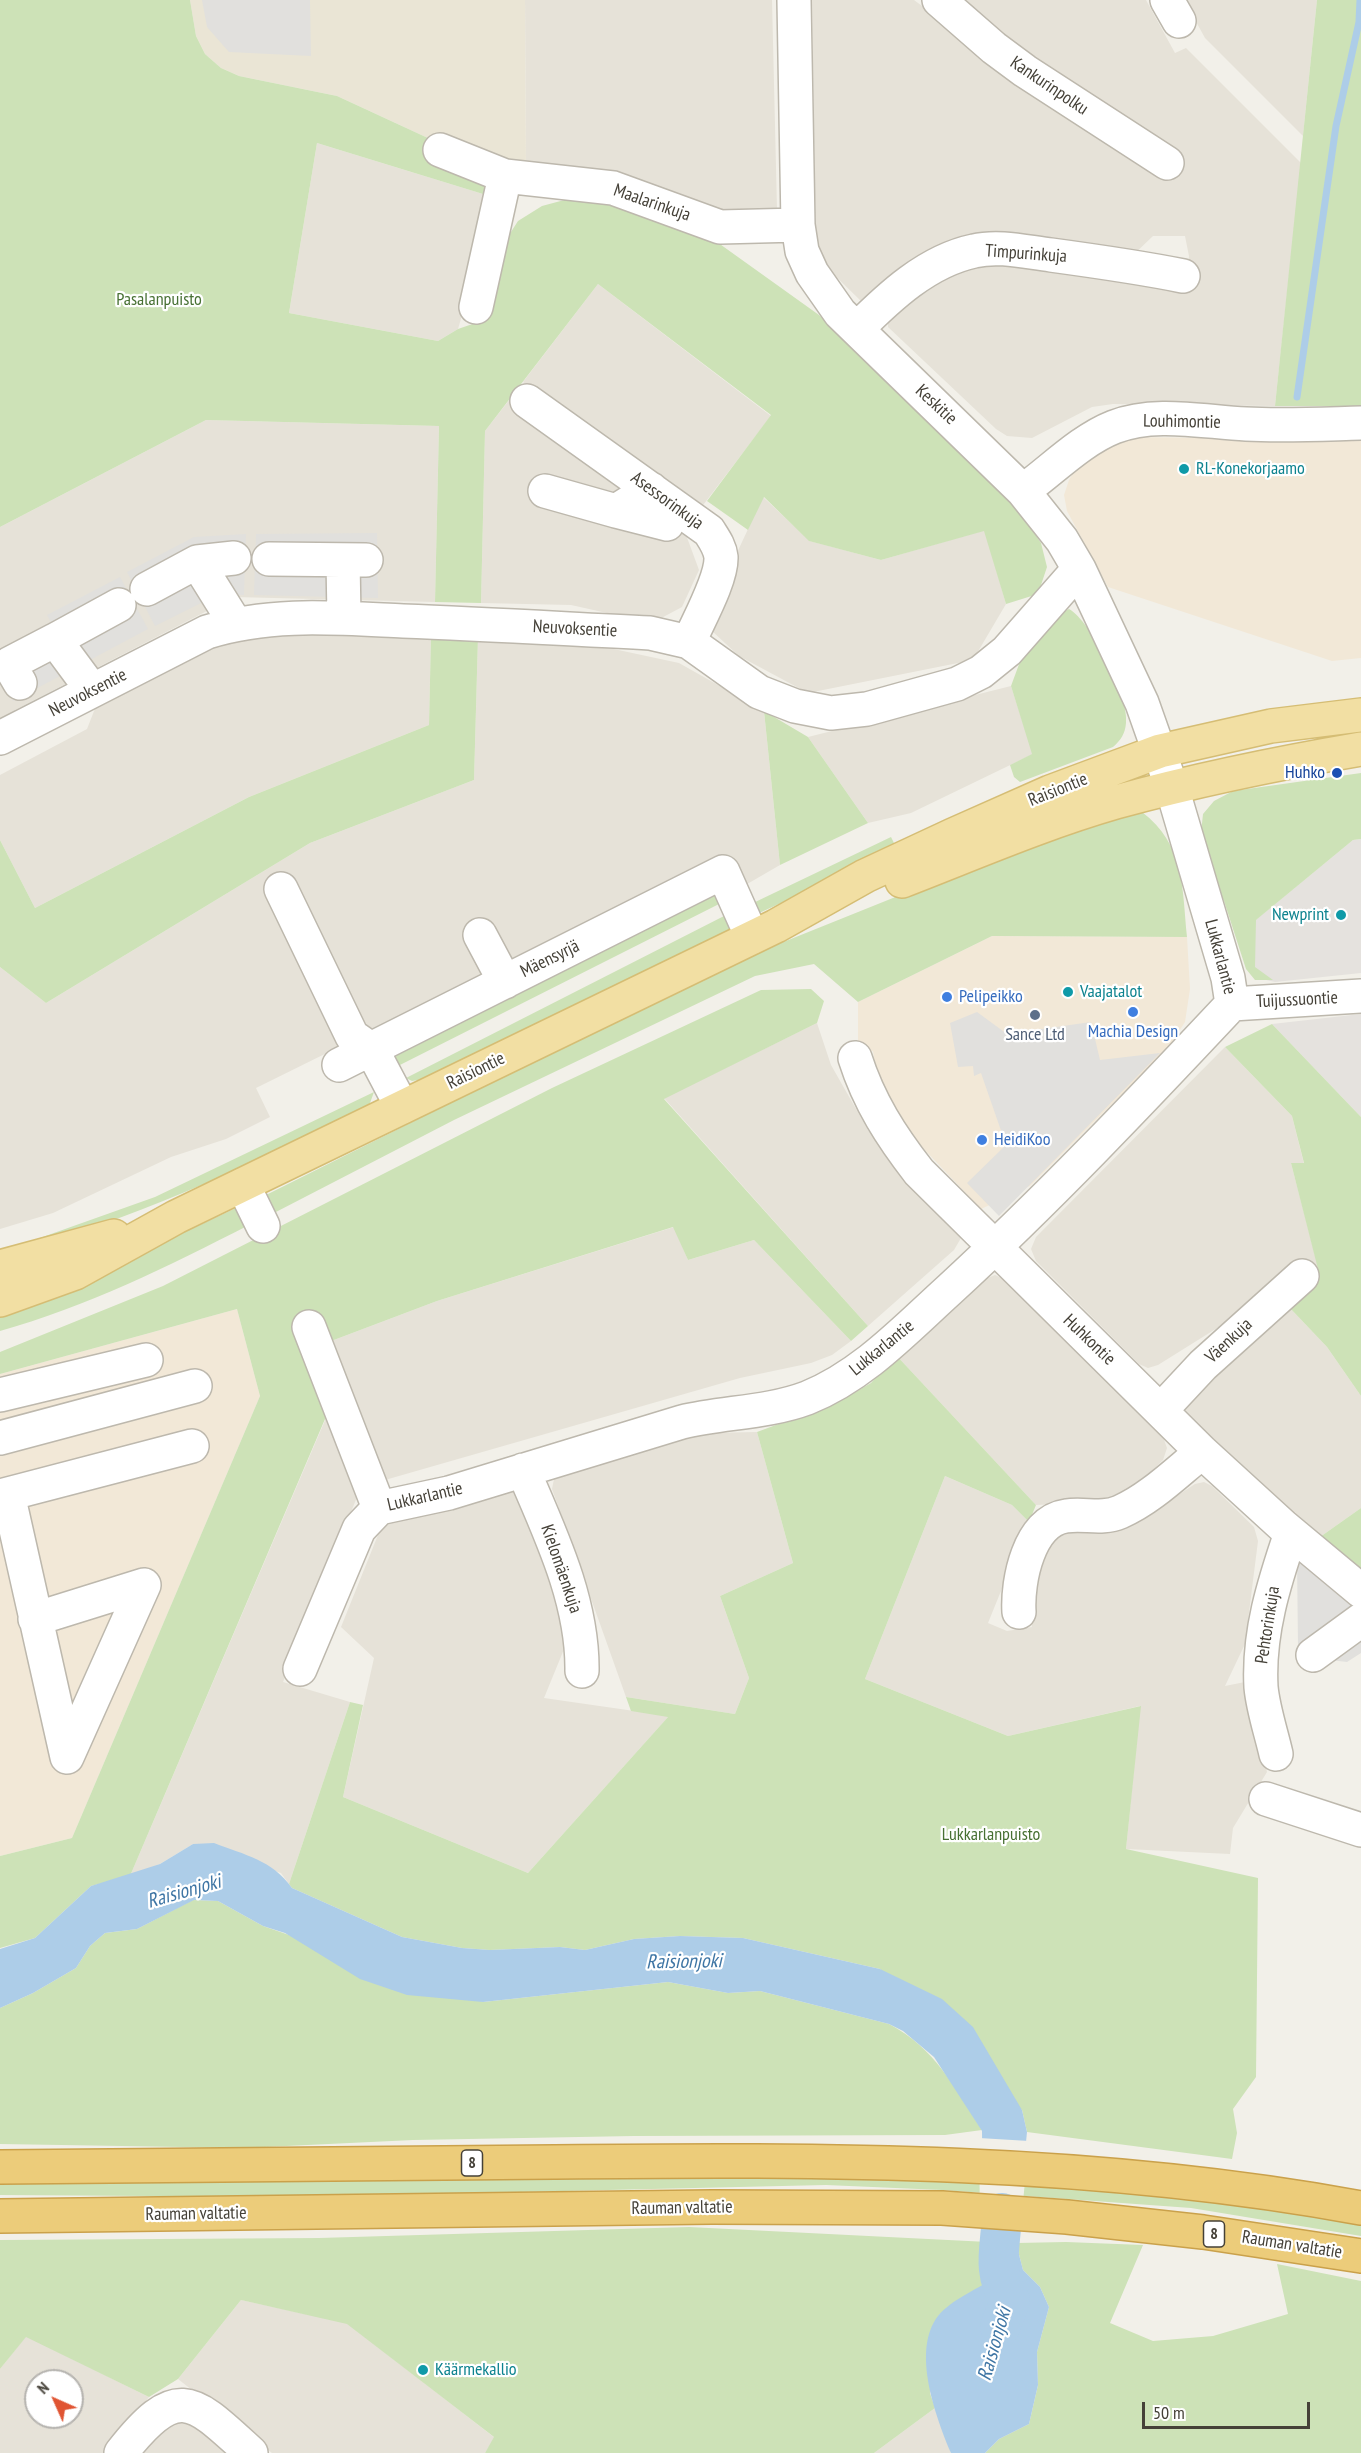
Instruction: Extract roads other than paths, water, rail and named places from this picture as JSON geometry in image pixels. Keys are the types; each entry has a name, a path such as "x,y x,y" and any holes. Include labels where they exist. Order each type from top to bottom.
{"highway":[{"name":"8","path":"0,2167 759,2160 943,2164 1241,2188 1361,2208"},
{"name":"Rauman valtatie","path":"0,2216 712,2207 942,2208 1066,2217 1203,2232 1361,2256"}],"main road":[{"name":"Raisiontie","path":"0,1300 75,1273 176,1217 764,931 865,876 1050,792 1160,751 1271,726 1361,715"},
{"name":"Raisiontie","path":"764,931 874,892 1041,827 1114,803 1172,788 1361,749"},
{"name":"Raisiontie","path":"0,1267 176,1217"}],"street":[{"name":"Keskitie","path":"794,0 798,225 802,251 812,273 823,292 857,329 1023,490 1062,540 1079,569 1142,703 1172,788"},
{"name":"Kankurinpolku","path":"939,0 1017,65 1167,163"},
{"name":"Maalarinkuja","path":"440,150 506,176 613,188 720,227 798,225"},
{"path":"476,307 506,176"},
{"name":"Timpurinkuja","path":"857,329 914,279 973,251 996,248 1022,251 1128,265 1183,276"},
{"name":"Asessorinkuja","path":"527,401 709,531 718,544 721,557 718,573 689,642"},
{"name":"Louhimontie","path":"1023,490 1090,441 1113,428 1141,420 1248,424 1361,423"},
{"path":"616,511 651,489"},
{"path":"545,490 667,524"},
{"path":"147,589 197,562 234,558"},
{"path":"269,559 355,560 344,618"},
{"path":"197,562 235,623"},
{"name":"Neuvoksentie","path":"12,732 207,632 235,623 263,619 344,618 650,633 689,642 759,692 795,706 831,713 867,709 957,684 981,672 1007,651 1079,569"},
{"path":"20,684 9,664 119,605"},
{"path":"55,640 92,690"},
{"name":"Lukkarlantie","path":"300,1669 359,1529 379,1508 449,1493 713,1414 771,1407 806,1398 834,1385 888,1346 995,1248 1232,1004 1228,978 1172,788"},
{"name":"Mäensyrjä","path":"339,1065 723,872 764,931"},
{"path":"281,890 352,1036 372,1050 402,1107"},
{"path":"480,935 505,982"},
{"name":"Tuijussuontie","path":"1232,1004 1361,996"},
{"name":"Huhkontie","path":"855,1058 875,1109 892,1138 919,1172 1202,1452 1291,1533 1361,1591"},
{"path":"243,1185 263,1226"},
{"name":"Väenkuja","path":"1161,1410 1203,1365 1302,1276"},
{"path":"309,1327 379,1508"},
{"path":"0,1395 146,1360"},
{"path":"0,1438 195,1386"},
{"path":"35,1619 144,1585 67,1757 4,1495 192,1446"},
{"path":"1019,1612 1020,1577 1034,1543 1053,1519 1067,1515 1096,1517 1123,1511 1139,1502 1202,1452"},
{"name":"Kielomäenkuja","path":"523,1470 544,1519 575,1605 582,1649 582,1671"},
{"name":"Pehtorinkuja","path":"1276,1754 1261,1688 1261,1654 1273,1586 1291,1533"},
{"path":"1319,1650 1361,1620"},
{"path":"1266,1799 1361,1830"},
{"path":"121,2453 152,2418 183,2404 199,2409 214,2418 247,2451"}],"water":[{"path":"214,1843 267,1865 292,1888 402,1937 462,1948 490,1950 560,1947 585,1950 634,1939 680,1936 743,1938 880,1969 942,1999 973,2027 1022,2110 1027,2132 1016,2243 1023,2270 1040,2287 1049,2307 1037,2352 1038,2385 1029,2424 999,2439 985,2453 951,2453 939,2421 926,2365 930,2330 938,2316 951,2304 1000,2275 983,2221 982,2131 934,2057 903,2031 889,2024 760,1991 728,1993 668,1982 483,2002 407,1995 360,1979 285,1933 263,1926 218,1901 194,1900 137,1929 105,1933 90,1946 76,1968 33,1993 0,2008 0,1949 35,1938 91,1886 160,1864 193,1844"}],"waterway":[{"path":"1297,397 1336,126 1359,22 1360,0"},
{"name":"Raisionjoki","path":"1000,2327 1010,2301 1004,2289 999,2268 1002,2213"}],"place":[{"name":"RL-Konekorjaamo","path":"1184,469"},
{"name":"Huhko","path":"1337,773"},
{"name":"Newprint","path":"1341,915"},
{"name":"Vaajatalot","path":"1068,992"},
{"name":"Pelipeikko","path":"947,997"},
{"name":"Machia Design","path":"1133,1012"},
{"name":"Sance Ltd","path":"1035,1015"},
{"name":"HeidiKoo","path":"982,1140"},
{"name":"Käärmekallio","path":"423,2370"}],"park label":[{"name":"Pasalanpuisto","path":"159,300"},
{"name":"Lukkarlanpuisto","path":"991,1835"}]}
